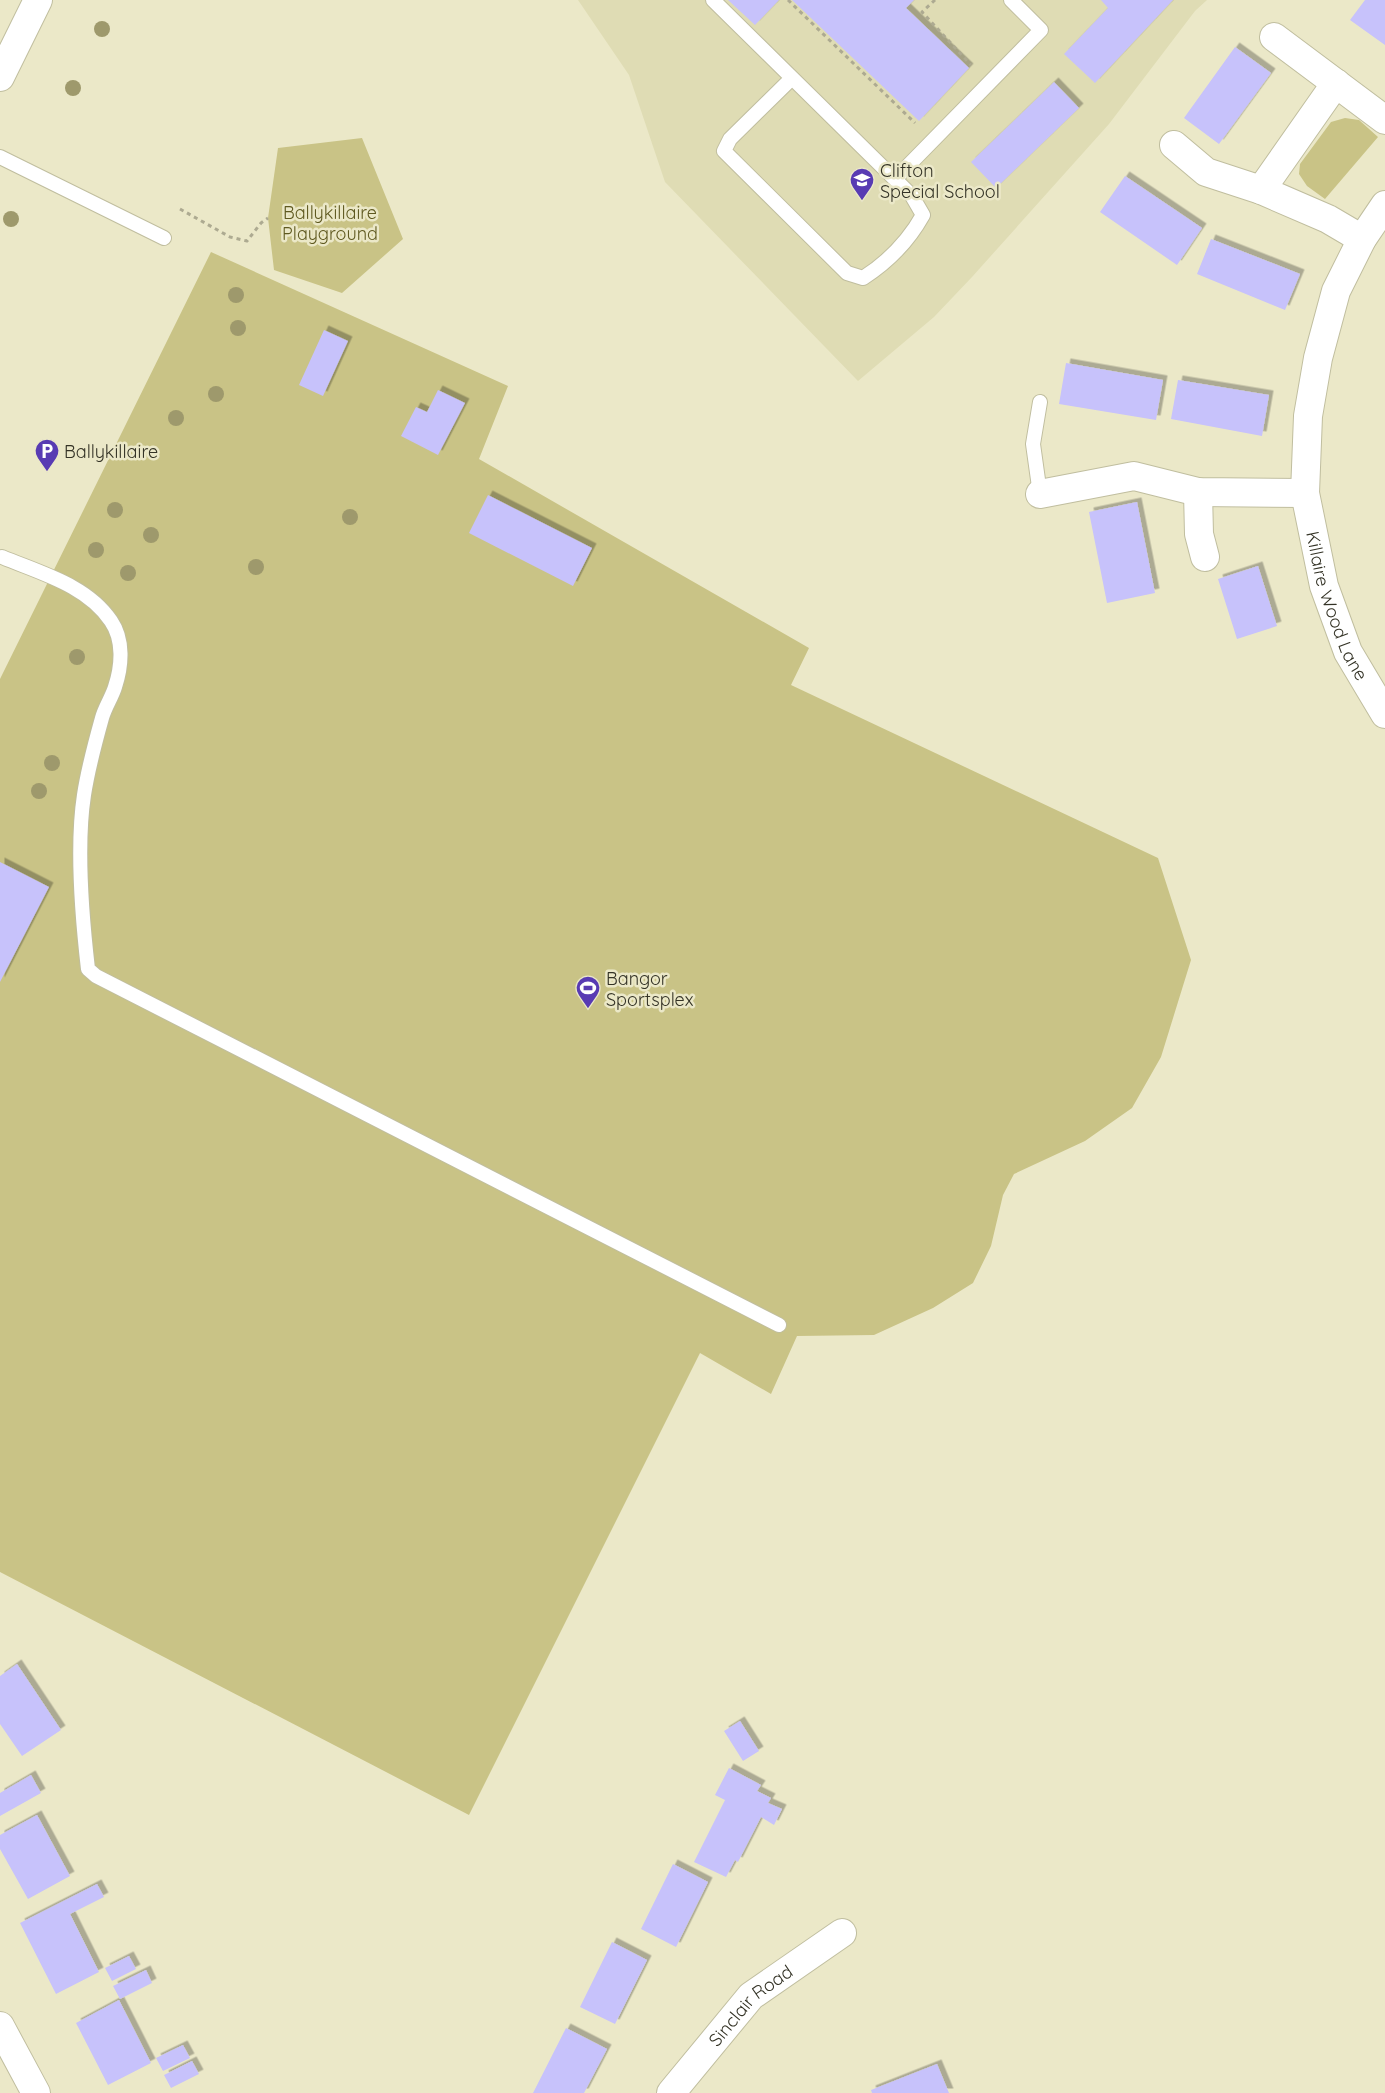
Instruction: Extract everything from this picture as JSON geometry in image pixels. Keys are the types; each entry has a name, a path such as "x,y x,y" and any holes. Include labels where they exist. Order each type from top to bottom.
{"street":[{"path":"0,77 38,0"},
{"path":"1274,37 1385,120"},
{"path":"1261,190 1336,83"},
{"path":"1174,145 1206,172 1261,190 1328,219 1362,239"},
{"name":"Killaire Wood Lane","path":"1385,204 1362,239 1336,291 1318,358 1308,416 1306,493 1324,586 1348,652 1385,713"},
{"path":"1040,494 1134,476 1198,492 1306,493"},
{"path":"1198,492 1199,534 1205,557"},
{"name":"Sinclair Road","path":"671,2093 751,1996 842,1933"},
{"path":"0,2026 36,2093"}],"lane":[{"path":"713,0 912,196 923,215 913,232 878,268 864,278 847,274 724,152 730,139 792,78"},
{"path":"895,179 1041,30 1011,0"},
{"path":"0,157 164,238"},
{"path":"1040,402 1033,444 1040,494"},
{"path":"2,557 84,592 100,606 112,622 118,639 121,659 115,688 103,715 84,797 80,854 88,969 100,979 779,1325"}],"path":[{"path":"788,0 916,124 922,117"},
{"path":"935,0 922,12 972,66 966,72"},
{"path":"180,209 230,237 247,241 261,223 268,218"}],"shaded area":[{"name":"Clifton Special School","path":"578,0 1207,0 1195,11 1109,124 972,277 934,317 858,381 665,182 629,75"}],"green space":[{"path":"1345,118 1359,120 1378,137 1325,199 1307,186 1299,174 1300,164 1331,122"},
{"name":"Ballykillaire Playground","path":"362,138 403,239 342,293 274,270 268,218 278,148"},
{"name":"Bangor Sportsplex","path":"211,252 508,386 479,459 809,648 791,685 1158,858 1191,960 1161,1057 1132,1108 1085,1141 1014,1174 1003,1195 991,1246 973,1283 933,1308 874,1335 797,1336 771,1394 700,1353 469,1815 0,1572 0,679"}],"building":[{"path":"728,0 779,0 755,25"},
{"path":"792,0 914,0 906,8 969,68 919,121"},
{"path":"1101,0 1173,0 1095,83 1064,54 1108,8"},
{"path":"1365,0 1385,0 1385,45 1350,20"},
{"path":"1235,47 1271,73 1219,144 1184,118"},
{"path":"1054,82 1079,108 996,188 971,162"},
{"path":"1125,176 1202,228 1177,265 1100,212"},
{"path":"1211,239 1300,274 1285,310 1197,274"},
{"path":"324,330 348,341 323,396 299,385"},
{"path":"1066,363 1163,380 1156,420 1059,404"},
{"path":"1178,380 1269,395 1262,436 1171,419"},
{"path":"438,390 465,403 438,455 401,436 416,407 427,412"},
{"path":"488,495 592,548 573,586 469,533"},
{"path":"1137,502 1155,593 1107,603 1089,512"},
{"path":"1258,566 1277,626 1237,639 1218,579"},
{"path":"0,862 49,887 0,982"},
{"path":"17,1664 61,1730 22,1756 0,1724 0,1676"},
{"path":"740,1721 759,1751 743,1761 724,1731"},
{"path":"729,1768 761,1785 757,1791 771,1798 768,1803 782,1809 774,1825 761,1817 738,1862 735,1860 726,1877 694,1862 725,1800 715,1795"},
{"path":"31,1775 41,1793 0,1816 0,1793"},
{"path":"37,1815 70,1876 28,1899 0,1849 0,1835"},
{"path":"673,1864 708,1882 676,1947 641,1929"},
{"path":"97,1884 104,1897 70,1914 99,1972 56,1994 20,1923"},
{"path":"612,1942 647,1960 615,2024 580,2007"},
{"path":"129,1956 136,1969 112,1981 105,1968"},
{"path":"146,1970 152,1983 120,1999 113,1986"},
{"path":"119,2000 151,2063 108,2085 76,2023"},
{"path":"566,2028 607,2049 584,2093 533,2093"},
{"path":"183,2045 190,2058 163,2071 156,2058"},
{"path":"192,2061 199,2074 171,2088 164,2075"},
{"path":"937,2064 949,2093 872,2093 871,2090"}],"place":[{"name":"Clifton Special School","path":"862,201"},
{"name":"Ballykillaire","path":"47,472"},
{"name":"Bangor Sportsplex","path":"588,1009"}]}
